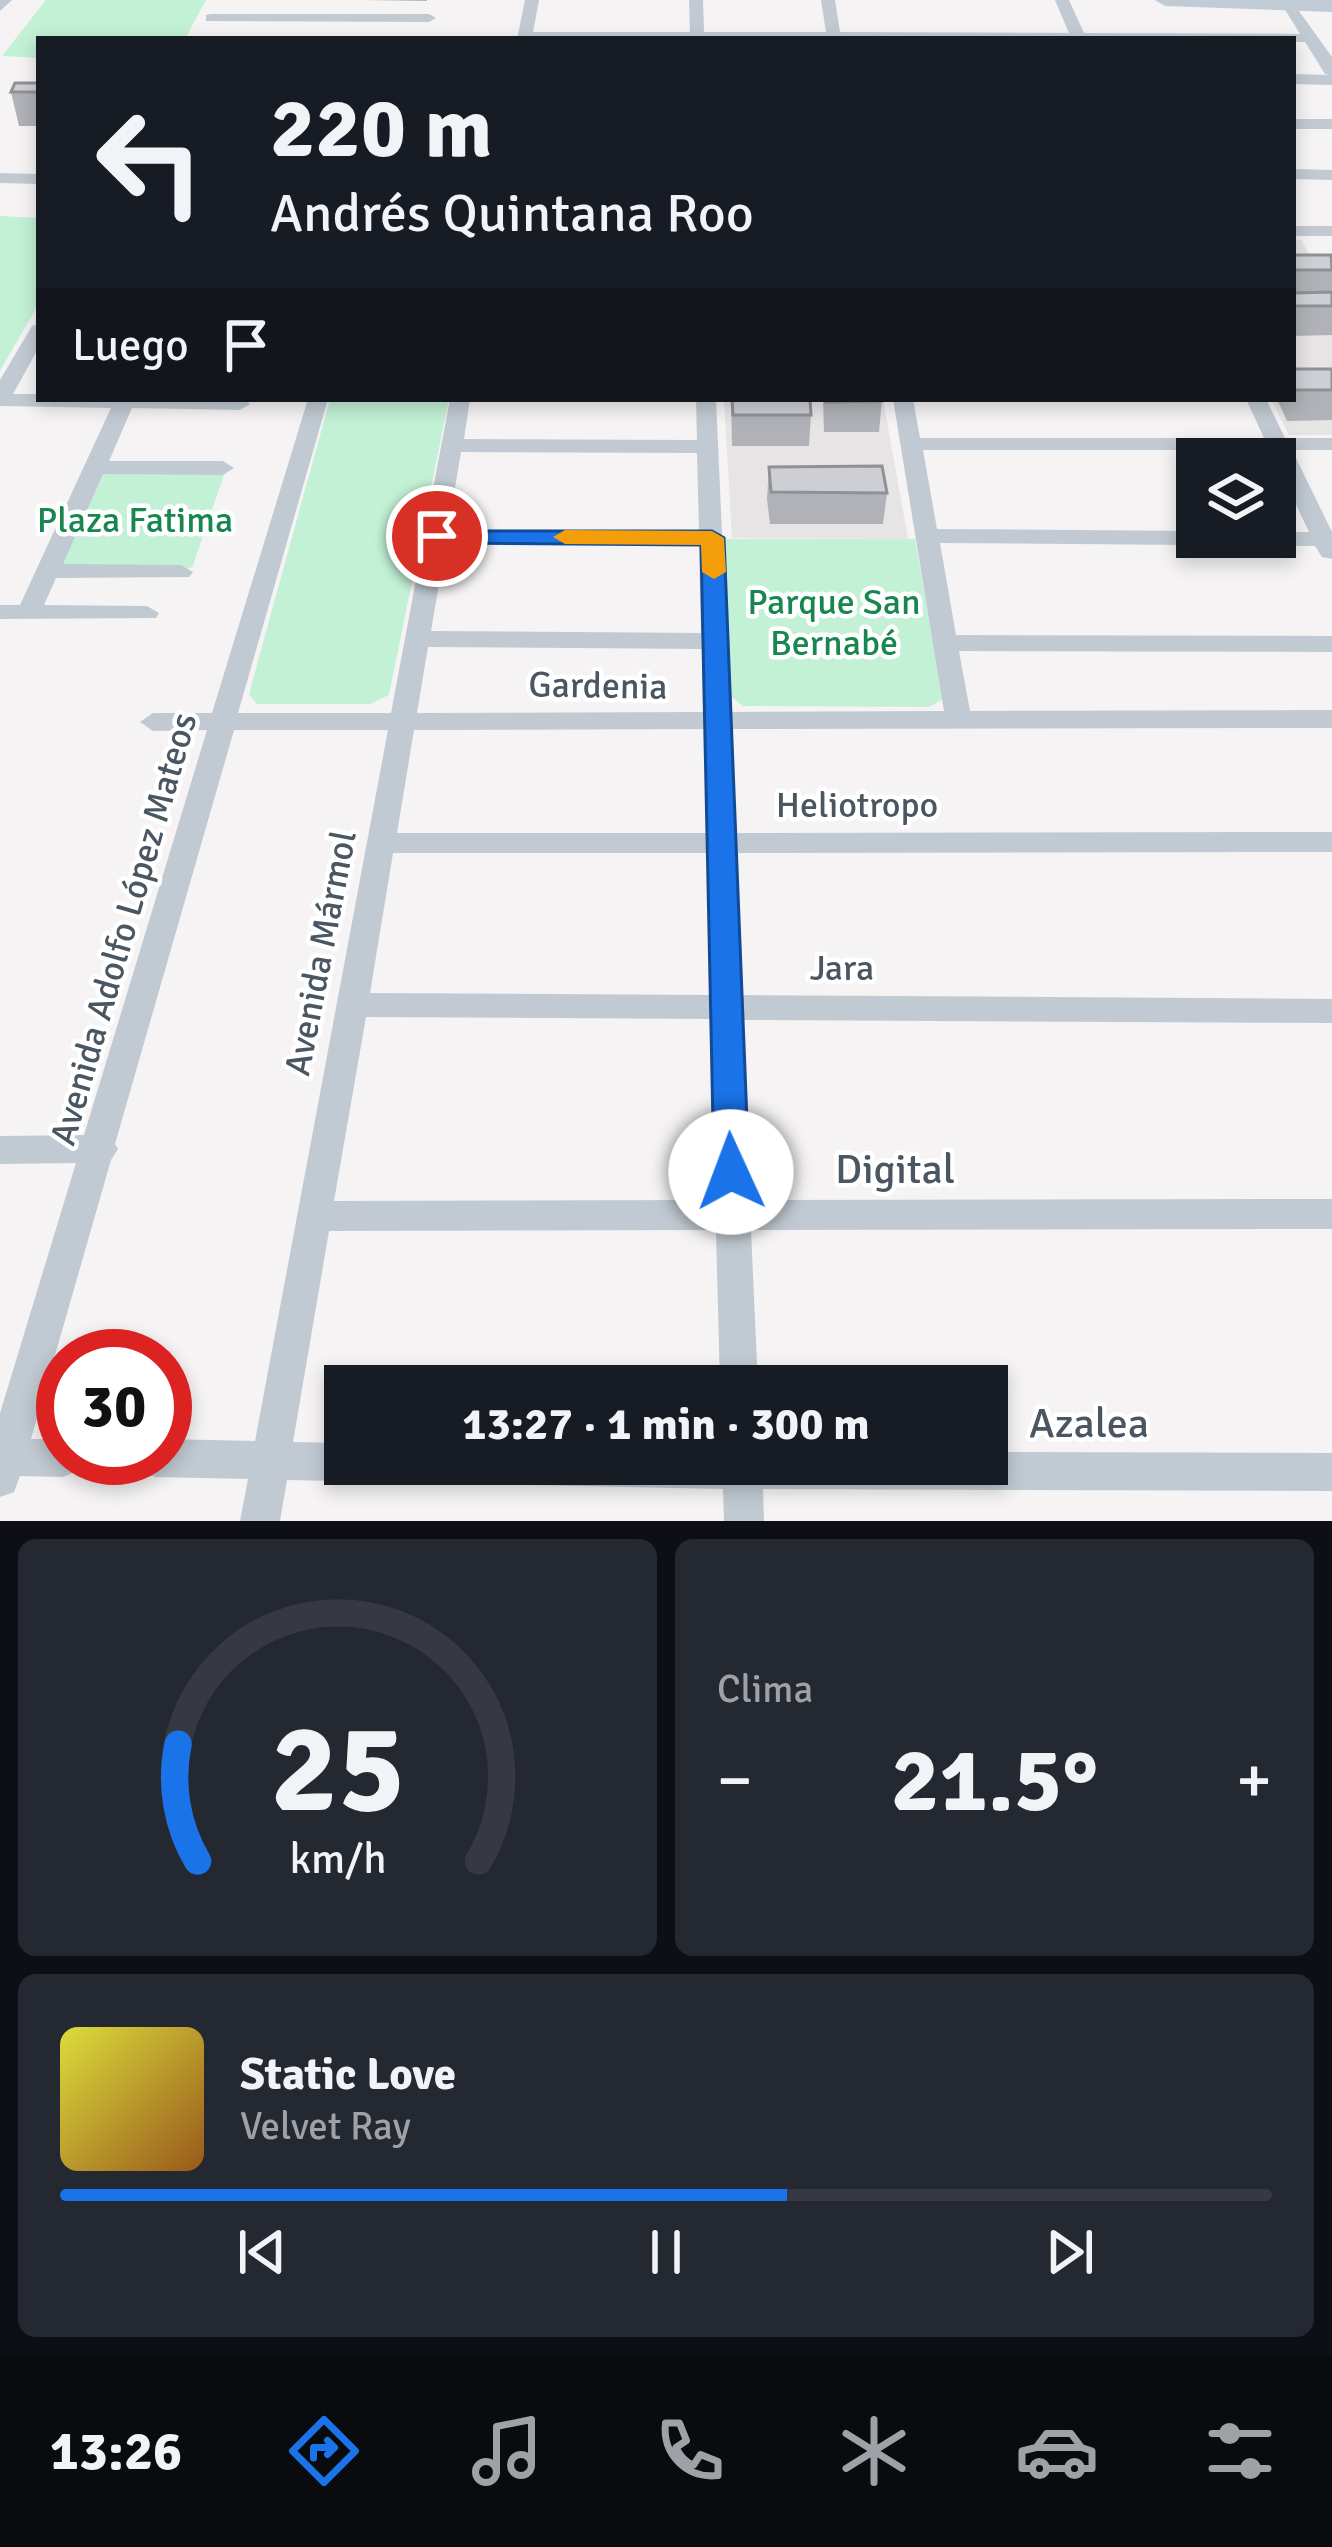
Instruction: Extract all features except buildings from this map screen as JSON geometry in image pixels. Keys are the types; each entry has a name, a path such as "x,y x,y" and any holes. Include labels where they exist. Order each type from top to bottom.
{"main road":[{"path":"1165,0 1332,6"}],"street":[{"path":"202,36 221,0"},
{"path":"423,36 434,0"},
{"path":"524,36 532,0"},
{"path":"695,0 697,36"},
{"path":"828,0 834,36"},
{"path":"1062,0 1077,36"},
{"path":"1288,2 1332,70"},
{"path":"212,18 428,19"},
{"path":"1296,38 1309,38"},
{"path":"1296,79 1332,80"},
{"path":"1296,124 1332,124"},
{"path":"1296,175 1332,175"},
{"path":"0,178 36,179"},
{"path":"1296,231 1332,231"},
{"path":"36,337 0,399 36,400"},
{"path":"29,612 124,402"},
{"path":"164,402 241,404"},
{"name":"Avenida Adolfo López Mateos","path":"2,1464 101,1149 317,402"},
{"name":"Avenida Mármol","path":"260,1521 460,402"},
{"path":"706,402 739,1365"},
{"path":"904,402 959,722"},
{"path":"1257,402 1275,438"},
{"path":"911,444 1176,444"},
{"path":"1296,444 1332,444"},
{"path":"454,445 707,447"},
{"path":"92,466 223,468"},
{"path":"928,536 1329,544 1296,479"},
{"path":"437,536 712,538"},
{"path":"46,571 181,572"},
{"path":"0,612 147,614"},
{"path":"416,639 715,641"},
{"path":"948,643 1332,644"},
{"name":"Gardenia","path":"153,722 1332,719"},
{"name":"Heliotropo","path":"383,843 1332,842"},
{"name":"Jara","path":"351,1005 1332,1011"},
{"path":"0,1150 101,1149"},
{"name":"Digital","path":"313,1216 1332,1214"},
{"name":"Azalea","path":"192,1460 324,1464"},
{"path":"2,1464 36,1461"},
{"name":"Azalea","path":"1008,1469 1332,1472"},
{"path":"743,1485 744,1521"}],"shaded area":[{"path":"1296,239 1301,240 1332,293 1332,435 1289,435 1272,402 1296,402"},
{"path":"724,402 884,402 908,539 732,538"}],"green space":[{"path":"46,0 206,0 187,36 36,36 36,58 2,56"},
{"path":"0,216 36,218 36,308 0,371"},
{"path":"329,402 448,402 389,695 370,704 257,704 249,694"},
{"name":"Plaza Fatima","path":"92,470 225,472 192,568 45,568"},
{"name":"Parque San Bernabé","path":"724,539 915,539 943,699 929,707 743,706 729,695"}],"slow traffic":[{"path":"565,537 712,538 714,572"}],"route":[{"path":"437,536 712,538 731,1172"}]}
